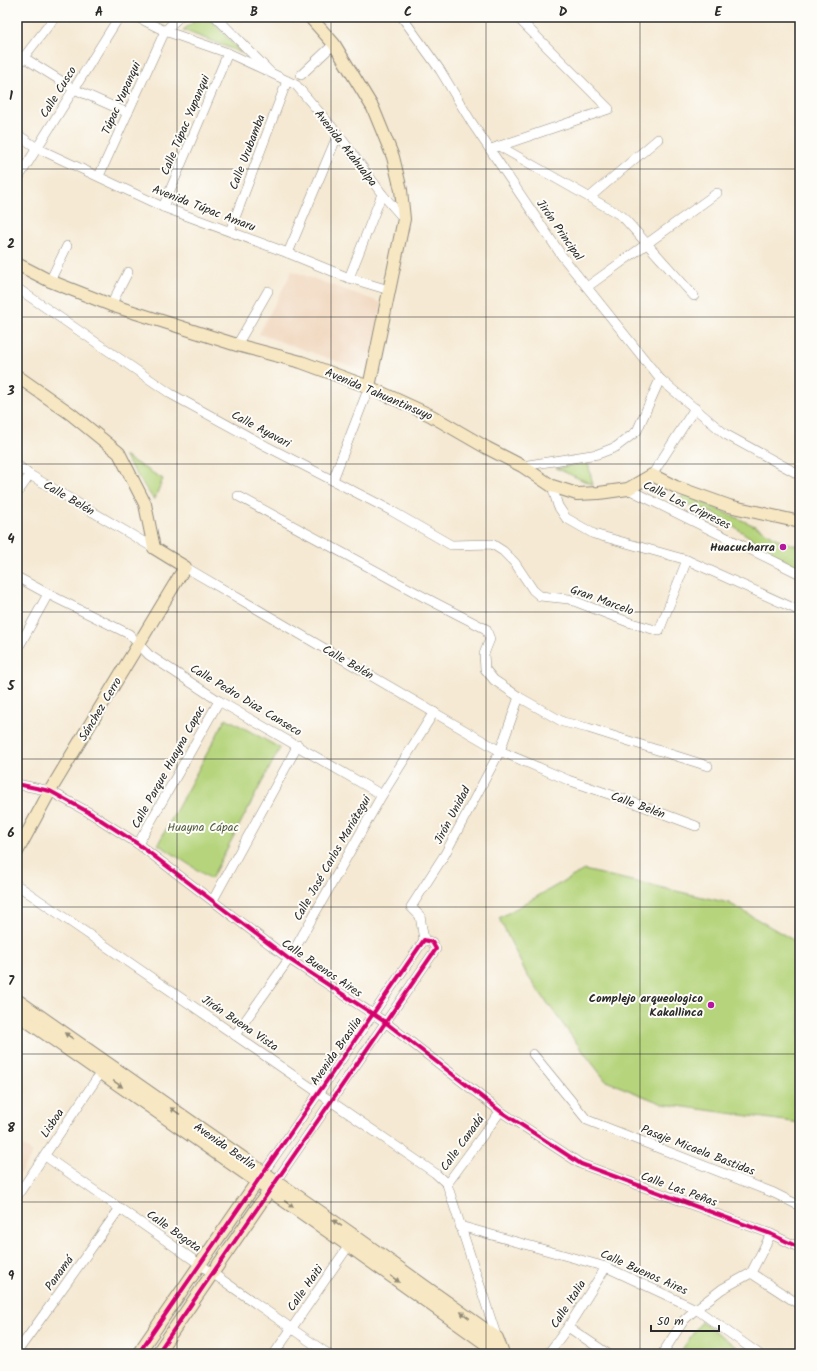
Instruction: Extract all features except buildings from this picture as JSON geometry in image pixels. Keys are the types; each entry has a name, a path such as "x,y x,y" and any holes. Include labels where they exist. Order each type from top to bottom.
{"street":[{"path":"17,66 55,17"},
{"name":"Calle Cusco","path":"17,180 119,17"},
{"path":"137,17 165,31 228,53 271,73"},
{"path":"165,31 179,17"},
{"path":"216,17 271,73"},
{"name":"Avenida Atahualpa","path":"310,17 334,44 373,108 392,156 401,190 404,219 369,387"},
{"name":"Jirón Principal","path":"402,17 440,70 472,123 495,148 562,256 660,379 726,434 800,475"},
{"path":"495,148 609,109 517,17"},
{"name":"Túpac Yupanqui","path":"99,176 165,31"},
{"path":"301,75 334,44"},
{"name":"Calle Túpac Yupanqui","path":"163,207 228,53"},
{"path":"24,57 74,89 128,113"},
{"name":"Avenida Atahualpa","path":"271,73 296,85 338,134 382,194 404,219"},
{"name":"Calle Urubamba","path":"230,231 287,81"},
{"name":"Avenida Túpac Amaru","path":"17,134 38,148 163,207 288,253 349,278 389,290"},
{"path":"288,253 338,134"},
{"path":"590,197 658,139"},
{"path":"495,148 590,197 622,216 694,296"},
{"path":"587,287 717,193"},
{"path":"349,278 382,194"},
{"path":"50,281 67,246"},
{"name":"Avenida Tahuantinsuyo","path":"17,264 50,281 111,305 237,345 301,362 369,387 430,415 487,448 522,466 552,486 577,494 600,493 628,489 652,476"},
{"path":"111,305 128,272"},
{"name":"Calle Ayavari","path":"17,288 171,394 266,446 390,510 451,545 492,544 504,551 507,556"},
{"path":"237,345 268,292"},
{"path":"17,376 71,414 119,453 145,504 154,548"},
{"path":"522,466 598,454 616,447 637,431 660,379"},
{"path":"333,480 369,387"},
{"path":"695,408 652,476 676,487 729,506 800,522"},
{"name":"Calle Belén","path":"17,465 30,475 500,751 568,780 696,826"},
{"path":"17,493 30,475"},
{"path":"552,486 558,506 566,518 594,534 687,560 800,611"},
{"name":"Calle Los Cripreses","path":"628,489 800,574"},
{"path":"238,496 486,629 490,639 484,654 486,669 494,680 519,697 563,722 588,728 708,766"},
{"name":"Gran Marcelo","path":"507,556 515,563 533,590 540,596 569,599 628,622 659,631 687,560"},
{"name":"Sánchez Cerro","path":"17,852 50,792 186,567"},
{"name":"Calle Pedro Diaz Canseco","path":"17,577 129,634 149,654 218,701 298,745 382,795"},
{"path":"17,650 48,594"},
{"name":"Jirón Unidad","path":"424,940 420,916 411,907 445,854 500,751 519,697"},
{"name":"Calle Parque Huayna Capac","path":"138,844 218,701"},
{"name":"Calle José Carlos Mariátegui","path":"235,1035 289,959 382,795 434,712"},
{"path":"213,900 298,745"},
{"name":"Calle Buenos Aires","path":"17,784 50,792 90,813 138,844 289,959 385,1022 500,1111 581,1164"},
{"name":"Jirón Buena Vista","path":"17,885 319,1092 447,1184"},
{"name":"Avenida Brasilia","path":"138,1354 424,940 432,942 436,949 157,1354"},
{"name":"Avenida Berlín","path":"17,1000 104,1068 352,1241 497,1338 501,1354"},
{"name":"Avenida Berlín","path":"17,1014 104,1068"},
{"name":"Pasaje Micaela Bastidas","path":"533,1054 587,1120 774,1193 800,1206"},
{"name":"Lisboa","path":"17,1196 104,1068"},
{"name":"Calle Canadá","path":"447,1184 497,1116"},
{"name":"Calle Bogota","path":"45,1156 328,1354"},
{"name":"Calle Las Peñas","path":"581,1164 771,1234 800,1248"},
{"path":"447,1184 497,1338"},
{"name":"Panamá","path":"17,1352 120,1208"},
{"name":"Calle Buenos Aires","path":"460,1226 606,1267 696,1309 759,1354"},
{"path":"662,1354 684,1320 696,1309 722,1289 751,1273 771,1234"},
{"name":"Avenida Berlín","path":"352,1241 501,1354"},
{"name":"Calle Haiti","path":"274,1354 352,1241"},
{"name":"Calle Italia","path":"548,1354 568,1327 606,1267"},
{"path":"751,1273 800,1305"},
{"path":"568,1327 608,1354"}],"shaded area":[{"path":"292,271 382,303 368,372 259,334"},
{"path":"17,1142 33,1153 17,1178"}],"green space":[{"path":"200,17 208,17 242,53 183,30"},
{"path":"124,456 163,479 154,500"},
{"path":"588,463 593,485 556,468"},
{"path":"684,494 755,526 783,542 800,546 800,570 713,513 678,502"},
{"name":"Huayna Cápac","path":"226,718 280,748 211,879 158,844"},
{"path":"584,870 729,903 800,944 800,1123 663,1104 606,1081 527,975 499,918"},
{"path":"701,1322 747,1354 679,1354"}],"cycle path":[{"path":"17,784 50,791 90,813 138,844 289,959 385,1022 500,1111 581,1164 771,1234 800,1248"},
{"path":"138,1354 424,940 432,942 436,949 157,1354"}],"place":[{"name":"Huacucharra","path":"783,547"},
{"name":"Complejo arqueologico Kakallinca","path":"711,1005"}]}
